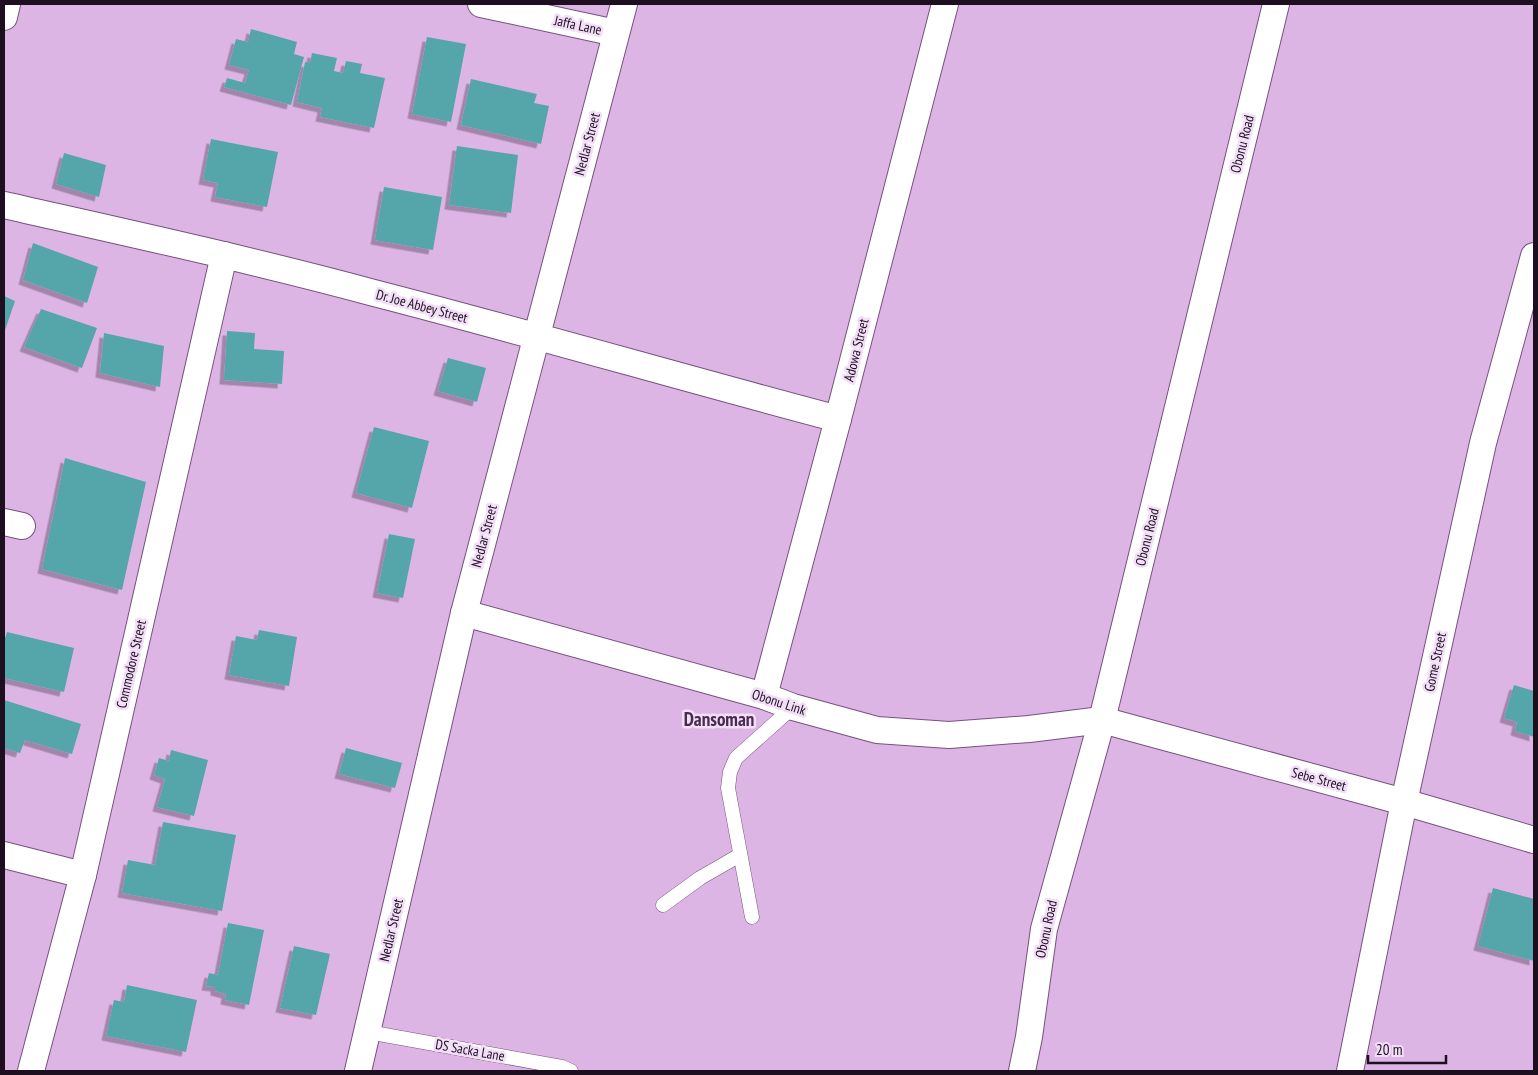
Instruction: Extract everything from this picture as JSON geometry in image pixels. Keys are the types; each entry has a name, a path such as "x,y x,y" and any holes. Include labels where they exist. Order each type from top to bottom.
{"street":[{"path":"4,17 7,4"},
{"name":"Jaffa Lane","path":"480,4 616,33"},
{"name":"Nedlar Street","path":"358,1071 464,613 624,4"},
{"name":"Adowa Street","path":"764,696 945,4"},
{"name":"Obonu Road","path":"1022,1071 1029,1038 1044,928 1102,720 1276,4"},
{"name":"Dr. Joe Abbey Street","path":"4,205 224,255 374,293 838,419"},
{"name":"Commodore Street","path":"31,1071 83,875 224,255"},
{"name":"Gome Street","path":"1350,1071 1404,802 1484,443 1534,256"},
{"name":"Obonu Link","path":"464,613 764,696 793,707 877,730 949,735 1029,729 1102,720"},
{"name":"Sebe Street","path":"1102,720 1404,802 1534,840"},
{"path":"4,855 83,875"}],"lane":[{"path":"752,917 728,788 730,772 736,758 793,707"},
{"path":"663,905 700,878 740,855"},
{"name":"DS Sacka Lane","path":"368,1032 562,1067 571,1071"}],"building":[{"path":"251,29 297,42 294,54 304,57 291,105 224,87 227,78 245,83 249,70 229,65 236,39 248,42"},
{"path":"427,37 466,44 451,122 412,114"},
{"path":"312,53 337,58 334,71 343,73 346,61 362,64 360,73 385,78 374,128 320,117 322,108 297,102 305,62 310,63"},
{"path":"471,79 537,94 534,103 549,106 541,144 461,125"},
{"path":"211,139 278,152 267,207 215,197 218,183 203,180"},
{"path":"457,146 518,155 511,213 449,205"},
{"path":"64,153 106,165 99,197 56,184"},
{"path":"384,187 442,197 433,250 375,240"},
{"path":"33,243 98,267 87,303 23,280"},
{"path":"4,296 15,301 4,333"},
{"path":"41,309 97,328 82,368 24,347"},
{"path":"227,331 255,333 254,349 284,351 282,384 224,380"},
{"path":"104,333 164,346 160,387 100,373"},
{"path":"448,358 486,368 477,402 438,391"},
{"path":"374,427 429,441 412,508 356,493"},
{"path":"65,458 146,482 122,590 42,569"},
{"path":"389,534 415,539 403,598 377,593"},
{"path":"259,630 297,637 289,686 229,675 236,636 257,640"},
{"path":"7,632 74,648 64,692 4,678 4,642"},
{"path":"1514,685 1534,691 1534,737 1515,731 1517,722 1504,718"},
{"path":"4,700 81,724 72,754 25,740 20,753 4,748"},
{"path":"346,748 402,763 395,788 339,774"},
{"path":"171,750 208,760 194,816 157,807 165,779 154,775 159,758 169,761"},
{"path":"163,822 236,835 222,911 122,893 128,860 155,865"},
{"path":"1493,888 1534,899 1534,961 1478,946"},
{"path":"228,923 264,930 249,1005 225,1000 226,994 215,991 215,987 206,986 209,973 218,975"},
{"path":"294,946 330,954 316,1015 280,1008"},
{"path":"127,985 197,1000 186,1052 106,1036 114,1000 124,1002"}],"district":[{"name":"Dansoman","path":"719,719"}]}
